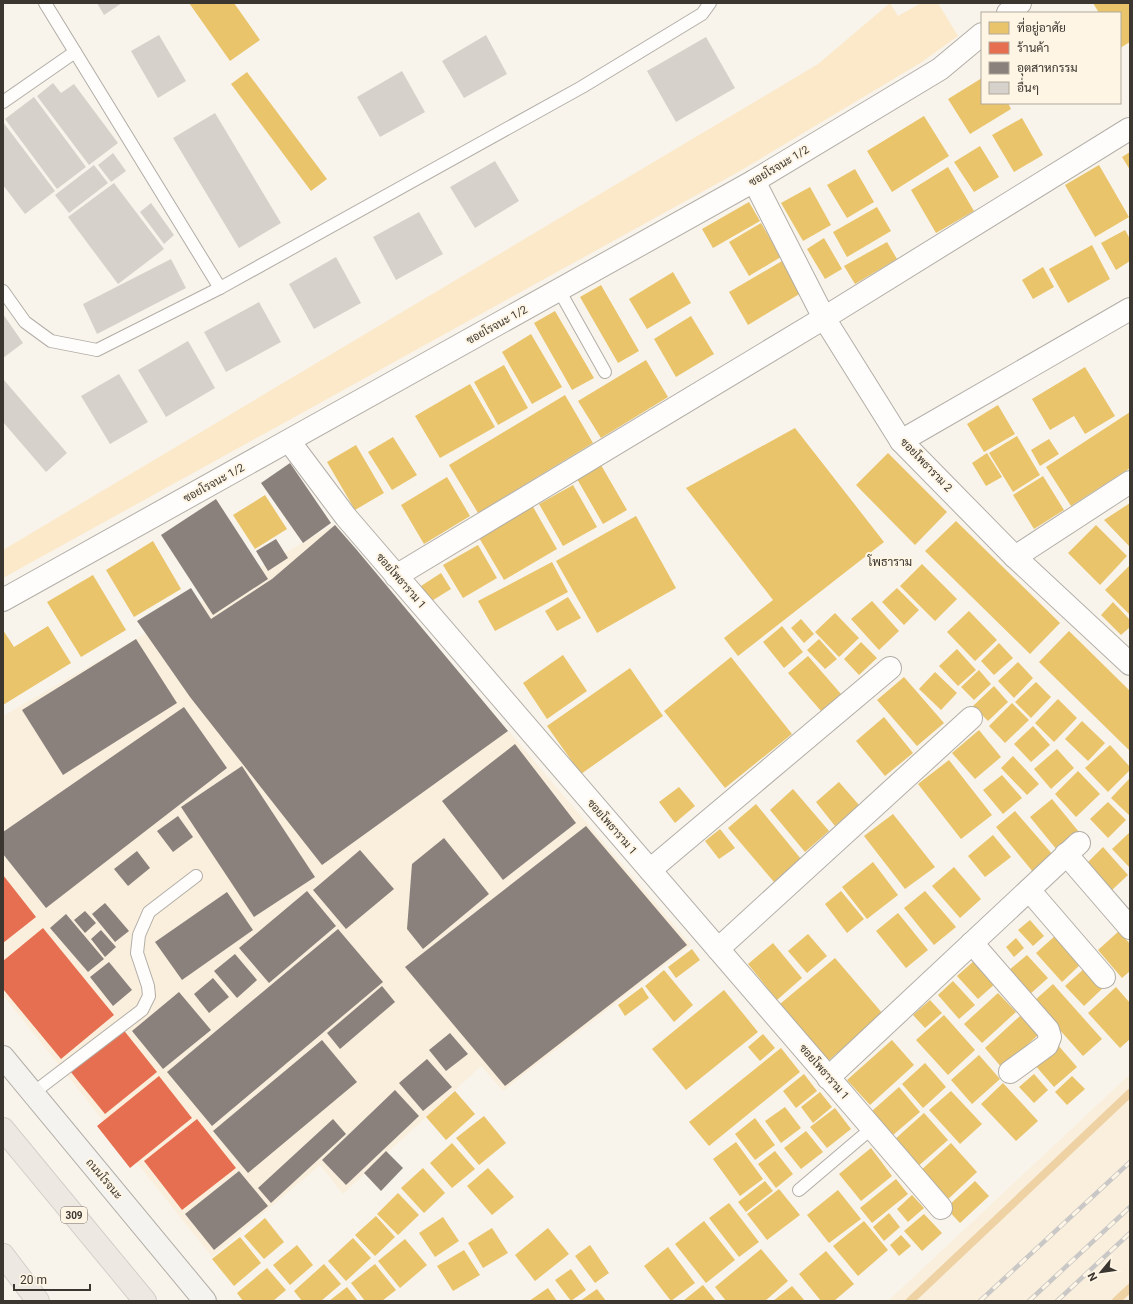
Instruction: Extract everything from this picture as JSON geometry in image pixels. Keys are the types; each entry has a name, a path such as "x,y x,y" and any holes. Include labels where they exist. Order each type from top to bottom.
{"main road":[{"name":"ถนนโรจนะ","path":"3,1057 205,1301"},
{"name":"309","path":"3,1129 145,1301"},
{"path":"3,1255 38,1301"}],"street":[{"path":"1009,12 1020,3"},
{"name":"ซอยโรจนะ 1/2","path":"3,600 754,181 940,69 981,35"},
{"path":"396,576 824,318 1129,129"},
{"name":"ซอยโพธาราม 2","path":"754,181 824,318 901,441 1015,558 1130,664"},
{"path":"901,441 1130,309"},
{"name":"ซอยโพธาราม 1","path":"289,441 346,517 396,576 941,1208"},
{"path":"1015,558 1130,482"},
{"path":"650,870 890,668"},
{"path":"718,949 971,718"},
{"path":"828,1078 1072,849 1130,928"},
{"path":"1029,890 1104,977"},
{"path":"972,943 1048,1030 1050,1037 1047,1046 1010,1072"}],"lane":[{"path":"45,3 220,288"},
{"path":"3,291 25,322 51,341 97,350 220,288 582,87 702,14 710,3"},
{"path":"3,102 75,52"},
{"path":"559,290 605,372"},
{"path":"33,1092 142,1010 149,996 148,986 137,953 139,935 149,912 196,876"},
{"path":"799,1190 872,1128"}],"shaded area":[{"path":"890,3 898,16 921,3 938,3 958,36 922,62 740,171 3,578 3,550 818,64"},
{"path":"333,525 691,945 503,1091 481,1066 343,1194 320,1165 212,1257 3,995 3,716"},
{"path":"1130,1074 1130,1301 888,1301"}],"building: ที่อยู่อาศัย":[{"path":"189,3 234,3 260,40 230,61"},
{"path":"1093,3 1130,3 1130,42 1121,47 1121,12 1098,12"},
{"path":"247,72 327,179 311,191 231,84"},
{"path":"981,79 981,104 1008,104 1011,109 970,134 948,99"},
{"path":"924,116 949,156 892,192 867,151"},
{"path":"1022,118 1043,155 1014,172 992,135"},
{"path":"980,146 999,177 974,192 954,162"},
{"path":"1130,152 1130,170 1122,157"},
{"path":"1099,165 1129,217 1095,237 1065,185"},
{"path":"948,167 974,211 936,233 911,190"},
{"path":"855,169 874,202 847,218 827,185"},
{"path":"810,187 831,225 803,241 781,203"},
{"path":"749,202 760,221 713,248 702,229"},
{"path":"877,207 891,231 847,257 833,232"},
{"path":"761,223 781,257 749,276 729,242"},
{"path":"1125,230 1130,239 1130,261 1116,270 1101,243"},
{"path":"824,238 842,269 825,279 807,249"},
{"path":"887,242 897,259 855,284 844,266"},
{"path":"1092,245 1110,279 1068,303 1049,269"},
{"path":"782,261 801,293 748,325 729,292"},
{"path":"1043,267 1054,287 1033,299 1022,280"},
{"path":"673,272 691,303 647,329 629,299"},
{"path":"601,285 639,351 618,363 580,297"},
{"path":"555,311 594,378 572,390 534,323"},
{"path":"691,316 714,354 676,377 654,339"},
{"path":"531,334 562,387 532,404 502,352"},
{"path":"646,360 668,397 601,438 578,401"},
{"path":"504,365 528,408 498,425 474,382"},
{"path":"1085,367 1115,416 1085,434 1074,416 1050,430 1032,399"},
{"path":"470,384 495,427 440,458 415,416"},
{"path":"565,395 593,443 478,513 449,465"},
{"path":"998,405 1015,434 984,452 967,424"},
{"path":"1130,412 1130,468 1071,506 1046,467"},
{"path":"795,428 884,542 738,656 724,638 773,600 686,488"},
{"path":"1017,436 1040,475 1013,492 989,453"},
{"path":"393,437 417,475 392,490 368,452"},
{"path":"1049,439 1059,454 1040,466 1031,450"},
{"path":"356,445 384,493 355,510 327,462"},
{"path":"888,453 947,512 915,545 856,485"},
{"path":"987,453 1002,477 986,486 972,463"},
{"path":"601,465 627,510 603,524 577,479"},
{"path":"1043,476 1064,510 1034,529 1013,495"},
{"path":"447,477 470,516 424,544 401,505"},
{"path":"573,485 597,527 563,546 539,504"},
{"path":"265,495 287,529 255,549 233,515"},
{"path":"1130,503 1130,547 1104,520"},
{"path":"532,505 557,549 504,580 478,536"},
{"path":"636,516 676,588 597,633 556,561"},
{"path":"956,521 1060,623 1030,654 925,551"},
{"path":"1096,525 1127,556 1100,585 1068,553"},
{"path":"153,541 181,589 134,617 106,570"},
{"path":"478,545 497,578 463,598 443,565"},
{"path":"552,562 568,592 495,631 478,601"},
{"path":"922,564 957,599 935,621 900,586"},
{"path":"1130,565 1130,615 1105,590"},
{"path":"441,573 451,589 430,602 421,586"},
{"path":"93,575 126,630 81,657 47,602"},
{"path":"897,588 919,610 904,625 882,602"},
{"path":"568,597 581,618 557,631 545,611"},
{"path":"872,601 899,631 879,650 851,619"},
{"path":"1113,602 1130,620 1130,627 1121,635 1101,615"},
{"path":"969,611 997,640 975,661 947,632"},
{"path":"835,613 859,638 839,657 815,632"},
{"path":"801,619 814,634 804,643 791,628"},
{"path":"48,626 71,663 3,705 3,630 14,647"},
{"path":"782,626 803,652 784,668 763,642"},
{"path":"1069,631 1130,691 1130,751 1039,662"},
{"path":"819,639 837,659 825,669 807,650"},
{"path":"861,642 877,658 859,675 844,659"},
{"path":"999,643 1013,658 994,675 981,661"},
{"path":"957,649 976,670 958,686 939,666"},
{"path":"563,655 587,691 547,719 523,683"},
{"path":"808,656 841,694 821,711 788,673"},
{"path":"731,657 792,734 725,788 664,711"},
{"path":"1018,662 1033,678 1014,698 998,681"},
{"path":"630,668 663,716 581,774 547,726"},
{"path":"979,670 991,684 974,700 961,687"},
{"path":"935,672 957,693 941,710 919,689"},
{"path":"904,677 944,723 917,746 877,700"},
{"path":"1036,682 1051,697 1031,718 1015,702"},
{"path":"994,686 1008,702 988,721 973,706"},
{"path":"1058,699 1077,718 1054,742 1035,723"},
{"path":"1012,703 1029,720 1005,743 989,726"},
{"path":"884,717 913,753 885,776 856,741"},
{"path":"1082,721 1105,743 1088,761 1065,739"},
{"path":"1033,726 1050,745 1031,762 1014,744"},
{"path":"979,730 1001,757 975,779 952,753"},
{"path":"1110,745 1130,767 1130,770 1108,792 1085,768"},
{"path":"1057,749 1074,768 1051,789 1034,769"},
{"path":"1013,756 1039,784 1027,795 1001,768"},
{"path":"949,760 992,815 961,839 918,784"},
{"path":"1078,771 1100,794 1076,817 1055,794"},
{"path":"1002,775 1022,798 1003,814 983,790"},
{"path":"1130,778 1130,816 1111,798"},
{"path":"839,782 859,805 835,826 816,802"},
{"path":"679,787 695,806 675,823 659,802"},
{"path":"793,789 829,831 805,852 770,810"},
{"path":"1052,799 1079,832 1057,850 1030,817"},
{"path":"1108,802 1126,820 1108,838 1090,819"},
{"path":"756,804 801,859 774,882 728,828"},
{"path":"1015,811 1053,855 1033,872 996,827"},
{"path":"893,814 935,867 905,889 864,836"},
{"path":"720,829 735,848 719,859 705,841"},
{"path":"1130,832 1130,868 1112,849"},
{"path":"993,835 1011,857 985,877 968,856"},
{"path":"1103,847 1128,875 1112,890 1087,863"},
{"path":"873,862 898,895 867,919 842,887"},
{"path":"954,867 981,899 960,918 932,886"},
{"path":"841,891 864,919 847,933 825,904"},
{"path":"925,891 956,927 934,945 904,908"},
{"path":"898,913 928,950 906,968 876,931"},
{"path":"1030,920 1044,936 1033,946 1018,930"},
{"path":"1119,931 1130,944 1130,971 1122,978 1098,950"},
{"path":"808,934 827,956 807,973 788,951"},
{"path":"1056,935 1082,963 1062,982 1036,953"},
{"path":"1016,938 1024,948 1014,957 1006,947"},
{"path":"773,943 802,978 777,1000 748,964"},
{"path":"692,949 700,960 676,978 668,967"},
{"path":"1027,955 1048,978 1029,995 1008,971"},
{"path":"835,958 883,1014 828,1061 780,1004"},
{"path":"975,960 996,983 978,999 957,976"},
{"path":"1086,967 1104,987 1084,1006 1065,986"},
{"path":"664,970 693,1005 674,1022 645,986"},
{"path":"953,981 975,1005 959,1019 938,995"},
{"path":"1053,984 1102,1039 1083,1056 1034,1001"},
{"path":"642,987 649,998 625,1016 618,1005"},
{"path":"1116,987 1130,1003 1130,1039 1120,1048 1088,1013"},
{"path":"724,990 758,1032 686,1090 652,1049"},
{"path":"998,993 1016,1012 982,1043 964,1024"},
{"path":"930,1000 942,1013 925,1028 913,1015"},
{"path":"944,1015 975,1050 948,1075 916,1040"},
{"path":"1020,1016 1038,1035 1002,1068 985,1048"},
{"path":"763,1034 775,1048 760,1061 748,1047"},
{"path":"892,1040 914,1065 870,1105 847,1080"},
{"path":"1057,1044 1077,1067 1054,1087 1034,1064"},
{"path":"781,1048 800,1072 709,1146 689,1122"},
{"path":"979,1055 1000,1079 972,1104 951,1080"},
{"path":"925,1063 946,1087 923,1108 902,1084"},
{"path":"804,1074 817,1091 796,1108 783,1091"},
{"path":"1034,1074 1048,1090 1034,1103 1019,1087"},
{"path":"1072,1076 1085,1089 1067,1105 1055,1092"},
{"path":"1003,1083 1038,1121 1016,1141 981,1104"},
{"path":"899,1087 920,1112 893,1135 872,1111"},
{"path":"455,1091 475,1114 446,1140 426,1117"},
{"path":"951,1091 982,1124 960,1144 929,1110"},
{"path":"820,1092 832,1107 813,1123 801,1107"},
{"path":"785,1107 801,1128 781,1143 765,1121"},
{"path":"835,1108 851,1129 827,1148 810,1127"},
{"path":"924,1113 948,1140 916,1168 893,1141"},
{"path":"484,1116 506,1143 479,1165 456,1138"},
{"path":"755,1118 775,1145 755,1160 735,1134"},
{"path":"806,1131 823,1152 801,1169 784,1148"},
{"path":"736,1142 763,1179 740,1196 713,1159"},
{"path":"452,1143 475,1169 452,1188 430,1163"},
{"path":"951,1143 977,1172 946,1201 919,1172"},
{"path":"871,1148 892,1176 861,1201 839,1174"},
{"path":"775,1151 793,1174 776,1188 758,1164"},
{"path":"423,1168 445,1193 424,1213 401,1188"},
{"path":"488,1168 514,1197 492,1215 467,1186"},
{"path":"896,1179 908,1194 872,1223 860,1208"},
{"path":"765,1181 773,1191 746,1212 738,1202"},
{"path":"975,1181 989,1196 960,1223 946,1208"},
{"path":"779,1189 800,1215 767,1240 747,1214"},
{"path":"838,1190 861,1219 829,1243 807,1215"},
{"path":"398,1193 419,1215 398,1235 377,1214"},
{"path":"912,1195 924,1208 908,1222 897,1209"},
{"path":"729,1203 759,1242 739,1257 709,1218"},
{"path":"889,1213 900,1227 884,1241 873,1227"},
{"path":"924,1214 942,1233 922,1251 904,1231"},
{"path":"376,1216 395,1237 375,1256 355,1235"},
{"path":"443,1217 459,1241 435,1257 419,1233"},
{"path":"265,1218 284,1242 264,1259 244,1236"},
{"path":"704,1221 735,1260 706,1283 675,1244"},
{"path":"864,1221 888,1250 858,1276 833,1246"},
{"path":"492,1228 508,1253 483,1268 468,1243"},
{"path":"548,1228 569,1254 535,1281 515,1255"},
{"path":"901,1235 911,1246 899,1256 890,1245"},
{"path":"240,1237 261,1263 234,1286 212,1259"},
{"path":"353,1238 371,1258 346,1281 328,1261"},
{"path":"405,1239 427,1265 400,1288 378,1261"},
{"path":"297,1245 313,1265 290,1285 273,1265"},
{"path":"590,1245 609,1273 595,1283 575,1256"},
{"path":"668,1247 695,1283 671,1301 644,1266"},
{"path":"761,1249 788,1281 765,1301 726,1301 715,1287"},
{"path":"464,1250 480,1275 453,1291 437,1266"},
{"path":"826,1251 854,1284 834,1301 821,1301 799,1274"},
{"path":"324,1264 341,1284 321,1301 302,1301 294,1291"},
{"path":"375,1264 396,1290 382,1301 365,1301 351,1283"},
{"path":"267,1268 286,1290 273,1301 243,1301 237,1293"},
{"path":"571,1269 586,1290 571,1301 555,1280"},
{"path":"703,1285 716,1301 683,1301"},
{"path":"792,1286 805,1301 773,1301"},
{"path":"347,1287 358,1301 329,1301"},
{"path":"548,1288 557,1301 529,1301"},
{"path":"597,1289 606,1301 580,1301"}],"building: ร้านค้า":[{"path":"3,875 36,917 3,943"},
{"path":"43,928 114,1015 61,1059 3,989 3,961"},
{"path":"122,1028 157,1072 105,1114 70,1071"},
{"path":"159,1076 192,1118 130,1168 97,1126"},
{"path":"197,1119 236,1168 182,1210 144,1161"}],"building: อุตสาหกรรม":[{"path":"290,463 331,523 303,543 261,483"},
{"path":"216,499 268,579 213,615 161,535"},
{"path":"335,525 508,731 322,865 190,697 137,621 191,588 211,619 272,579"},
{"path":"276,539 288,558 268,571 256,551"},
{"path":"136,639 177,703 63,775 22,710"},
{"path":"184,707 227,768 46,908 3,854 3,832"},
{"path":"515,744 576,823 503,880 442,801"},
{"path":"242,766 315,877 254,917 181,807"},
{"path":"178,816 193,837 173,852 157,831"},
{"path":"586,826 687,945 505,1086 405,967"},
{"path":"444,838 489,894 423,949 407,929 412,864"},
{"path":"360,850 394,889 346,929 313,890"},
{"path":"137,851 150,868 128,886 114,869"},
{"path":"307,891 336,926 269,983 239,948"},
{"path":"227,892 253,930 182,980 155,942"},
{"path":"105,903 129,931 115,942 92,914"},
{"path":"85,911 96,923 85,933 74,920"},
{"path":"66,914 104,959 88,972 50,928"},
{"path":"338,929 383,982 212,1126 167,1072"},
{"path":"101,930 116,947 105,957 91,939"},
{"path":"235,954 257,980 237,998 214,971"},
{"path":"109,962 132,990 113,1006 90,977"},
{"path":"213,978 229,997 209,1013 194,994"},
{"path":"382,986 395,1002 340,1049 327,1033"},
{"path":"179,992 211,1030 163,1069 132,1031"},
{"path":"450,1033 468,1054 446,1071 429,1050"},
{"path":"322,1040 357,1082 248,1173 213,1131"},
{"path":"427,1059 452,1087 423,1111 399,1083"},
{"path":"395,1090 419,1116 346,1185 322,1160"},
{"path":"333,1119 346,1134 271,1203 258,1188"},
{"path":"386,1151 403,1168 381,1191 364,1173"},
{"path":"239,1171 268,1206 214,1250 185,1214"}],"building: อื่นๆ":[{"path":"97,3 122,3 104,15"},
{"path":"159,35 186,81 158,98 131,51"},
{"path":"486,35 507,74 464,98 442,61"},
{"path":"706,37 735,88 676,122 647,71"},
{"path":"402,71 425,112 380,137 357,97"},
{"path":"53,83 61,93 74,84 118,143 89,165 37,96"},
{"path":"34,97 86,167 57,189 5,119"},
{"path":"215,113 281,223 239,248 173,138"},
{"path":"3,122 55,191 25,214 3,185"},
{"path":"113,153 126,171 111,182 98,165"},
{"path":"495,161 519,201 475,228 450,187"},
{"path":"94,165 108,183 69,213 55,195"},
{"path":"114,183 164,249 118,284 68,217"},
{"path":"151,203 174,235 164,244 140,212"},
{"path":"419,212 443,254 396,280 373,237"},
{"path":"336,257 361,303 314,329 289,284"},
{"path":"171,259 186,288 97,334 83,304"},
{"path":"259,302 281,342 226,372 204,332"},
{"path":"3,314 23,343 3,358"},
{"path":"188,341 215,388 166,417 138,370"},
{"path":"119,374 148,422 110,444 81,396"},
{"path":"3,379 67,453 46,472 3,422"}],"waterway":[{"path":"910,1301 1130,1093"},
{"path":"1116,1301 1130,1288"}],"railway":[{"path":"980,1301 1130,1162"},
{"path":"1029,1301 1130,1207"},
{"path":"1057,1301 1130,1233"}],"district":[{"name":"โพธาราม","path":"890,562"}]}
